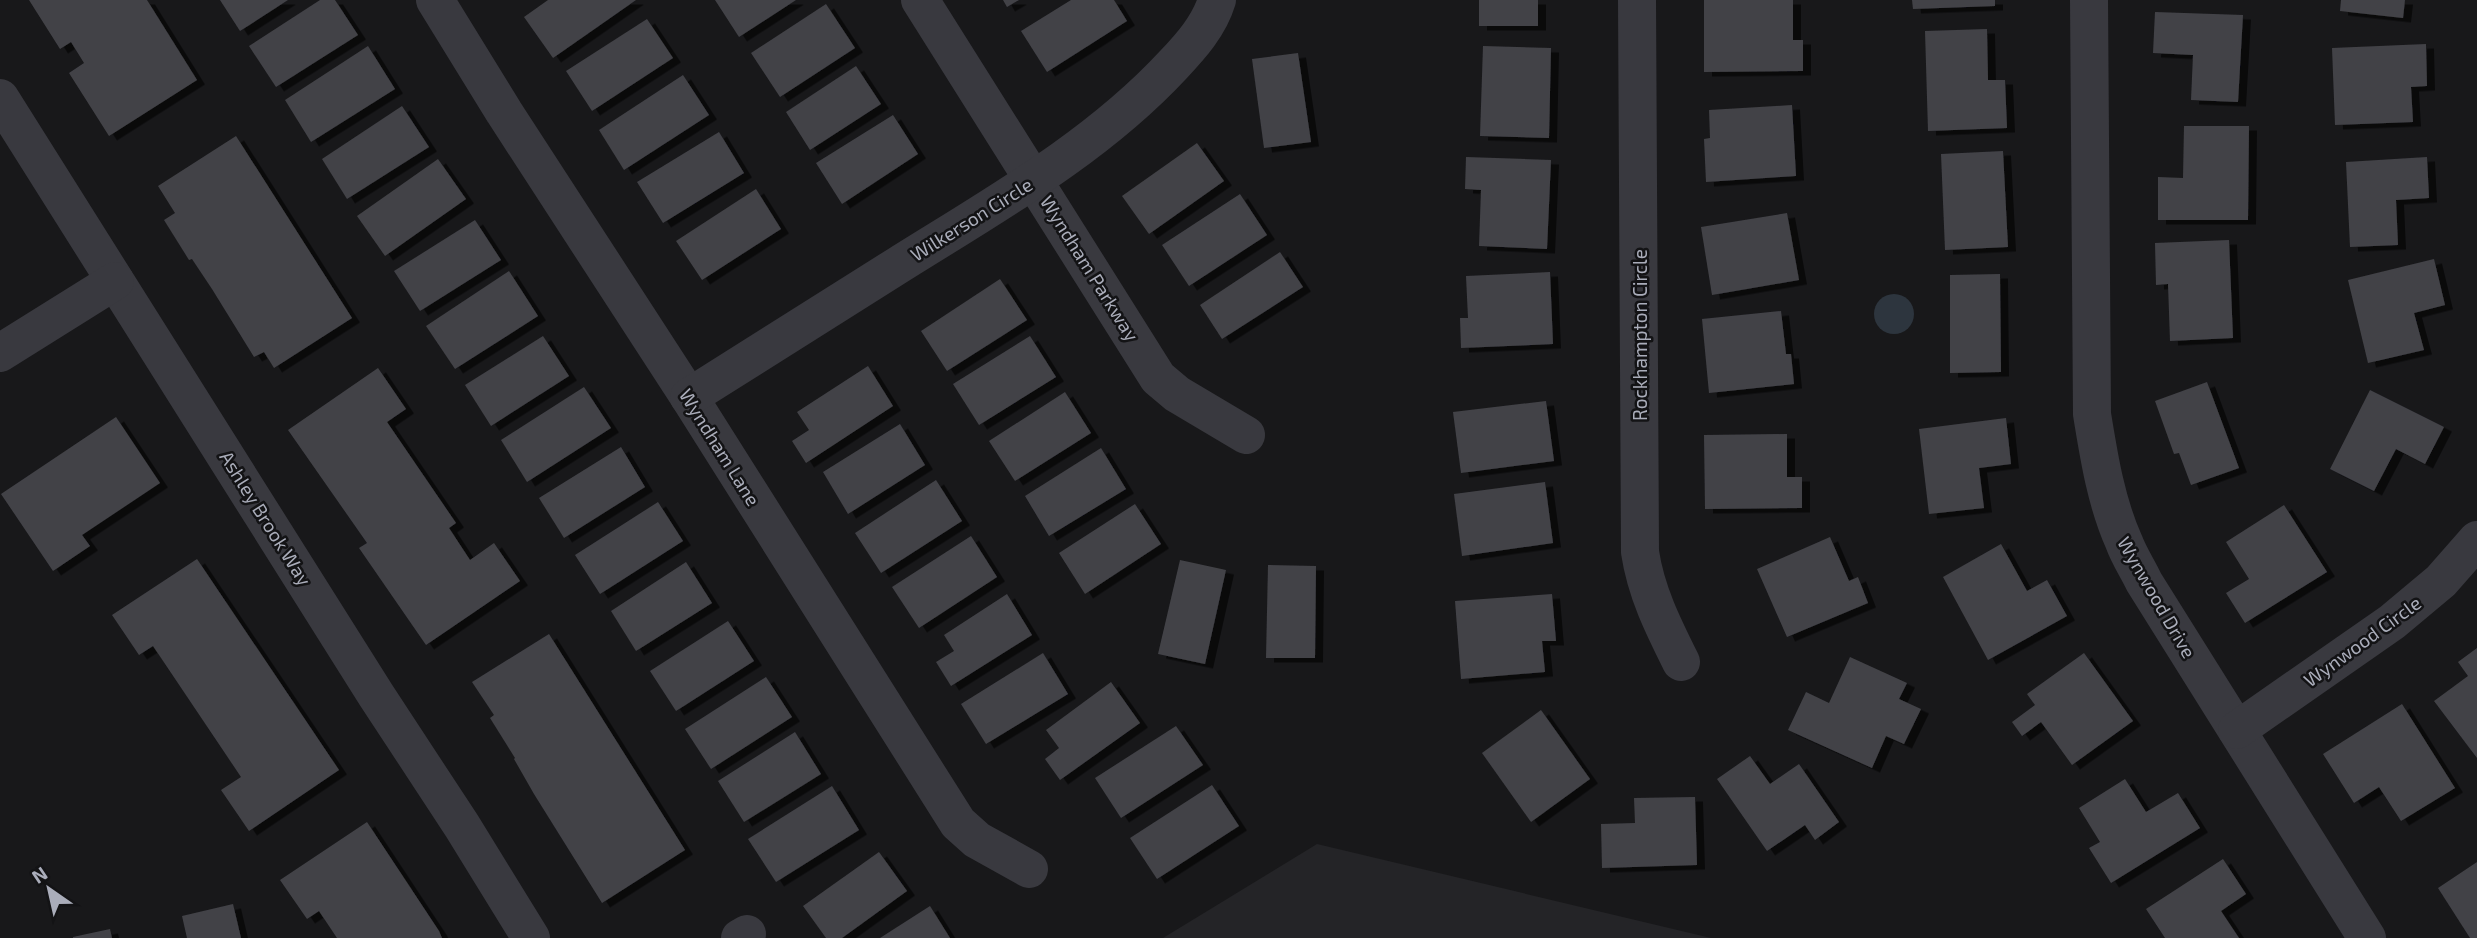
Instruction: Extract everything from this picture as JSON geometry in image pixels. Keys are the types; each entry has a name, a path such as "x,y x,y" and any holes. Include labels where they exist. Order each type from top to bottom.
{"street":[{"name":"Wyndham Lane","path":"435,0 958,823 977,840 1029,869"},
{"name":"Wyndham Parkway","path":"920,0 1158,377 1177,394 1246,435"},
{"name":"Wilkerson Circle","path":"689,397 1034,180 1100,132 1151,89 1205,27 1217,0"},
{"name":"Rockhampton Circle","path":"1637,0 1640,552 1644,576 1657,615 1681,662"},
{"name":"Wynwood Drive","path":"2089,0 2092,414 2112,510 2124,543 2144,582 2367,938"},
{"name":"Ashley Brook Way","path":"0,98 531,938"},
{"path":"0,353 115,281"},
{"name":"Wynwood Circle","path":"2237,730 2392,622 2441,582 2477,540"}],"shaded area":[{"path":"1894,294 1908,300 1914,314 1908,328 1894,334 1880,328 1874,314 1880,300"},
{"path":"1317,844 1711,938 1163,938"}],"building":[{"path":"29,0 147,0 197,80 109,136 69,73 84,63 71,42 60,49"},
{"path":"220,0 288,0 240,31"},
{"path":"320,0 335,0 358,35 276,87 249,46"},
{"path":"548,0 636,0 553,58 524,17"},
{"path":"715,0 796,0 739,37"},
{"path":"1003,0 1019,0 1007,7"},
{"path":"1071,0 1114,0 1127,21 1047,72 1021,31"},
{"path":"1479,0 1538,0 1538,26 1479,26"},
{"path":"1704,0 1793,0 1793,40 1803,40 1803,71 1704,72"},
{"path":"1912,0 1995,0 1995,6 1913,9"},
{"path":"2341,0 2405,0 2403,18 2340,11"},
{"path":"826,4 855,48 780,97 751,53"},
{"path":"2155,12 2243,15 2238,102 2191,100 2193,55 2153,53"},
{"path":"647,19 673,58 592,111 566,71"},
{"path":"1987,29 1988,80 2005,80 2007,128 1928,131 1925,31"},
{"path":"2426,44 2427,86 2411,87 2413,122 2335,125 2332,48"},
{"path":"368,46 395,89 311,142 285,100"},
{"path":"1483,46 1551,48 1549,138 1480,136"},
{"path":"1298,53 1311,142 1264,148 1252,59"},
{"path":"856,66 881,104 810,150 786,112"},
{"path":"683,75 709,115 624,170 599,130"},
{"path":"1792,105 1796,176 1706,182 1704,139 1710,138 1709,110"},
{"path":"402,106 429,147 347,199 322,159"},
{"path":"893,115 918,154 842,204 816,163"},
{"path":"2184,126 2249,126 2248,220 2158,220 2158,177 2183,178"},
{"path":"719,132 744,173 663,223 637,182"},
{"path":"236,136 352,318 274,368 264,352 254,357 192,259 189,260 164,220 175,213 158,186"},
{"path":"1197,143 1224,181 1149,234 1122,196"},
{"path":"2003,151 2008,247 1945,250 1941,154"},
{"path":"1466,157 1551,160 1547,249 1479,246 1481,190 1465,189"},
{"path":"2427,157 2429,198 2396,200 2398,245 2350,247 2346,162"},
{"path":"438,159 466,199 385,256 357,216"},
{"path":"756,189 781,229 702,280 676,241"},
{"path":"1240,194 1267,235 1189,286 1162,245"},
{"path":"1787,213 1799,280 1712,295 1701,227"},
{"path":"475,220 501,260 420,311 394,271"},
{"path":"2229,240 2233,338 2170,341 2168,284 2156,285 2155,243"},
{"path":"1280,252 1303,287 1222,339 1200,305"},
{"path":"2434,259 2445,305 2414,313 2424,350 2368,363 2348,280"},
{"path":"509,271 538,316 455,369 426,326"},
{"path":"1550,272 1553,344 1461,348 1460,318 1468,318 1466,276"},
{"path":"2000,274 2001,372 1950,373 1950,275"},
{"path":"1000,279 1027,320 947,371 921,331"},
{"path":"1781,311 1786,354 1791,354 1794,384 1709,393 1702,319"},
{"path":"543,336 569,376 491,426 465,385"},
{"path":"1030,336 1056,377 979,425 953,384"},
{"path":"868,366 893,406 806,463 792,441 809,430 797,412"},
{"path":"378,368 406,409 387,422 456,523 449,528 470,560 494,543 520,581 426,645 359,548 367,543 288,430"},
{"path":"2207,382 2239,468 2191,485 2179,453 2174,454 2155,401"},
{"path":"584,387 611,428 527,482 501,440"},
{"path":"2370,390 2444,427 2425,464 2396,449 2374,491 2330,469"},
{"path":"1065,392 1091,433 1015,481 989,441"},
{"path":"1546,401 1554,461 1461,473 1453,412"},
{"path":"116,417 160,483 82,535 90,546 53,571 1,494"},
{"path":"2006,418 2011,464 1979,468 1984,508 1929,514 1919,429"},
{"path":"900,424 925,465 848,514 823,472"},
{"path":"1787,434 1787,477 1802,477 1802,508 1705,509 1704,435"},
{"path":"621,447 645,487 564,538 539,498"},
{"path":"1101,448 1126,489 1049,536 1025,496"},
{"path":"936,480 962,521 881,573 855,533"},
{"path":"1545,482 1553,543 1462,556 1454,494"},
{"path":"658,502 683,541 600,594 575,555"},
{"path":"1135,504 1161,544 1085,594 1059,553"},
{"path":"2284,505 2327,572 2245,623 2226,593 2249,579 2226,542"},
{"path":"971,536 997,577 919,628 892,587"},
{"path":"1830,537 1849,581 1858,577 1868,603 1787,637 1757,569"},
{"path":"2001,544 2027,591 2047,580 2067,616 1988,660 1943,577"},
{"path":"197,559 339,770 249,831 221,790 241,777 153,646 139,655 112,615"},
{"path":"1180,560 1226,570 1205,664 1158,654"},
{"path":"686,562 712,603 636,651 611,611"},
{"path":"1268,565 1316,566 1315,658 1266,658"},
{"path":"1007,594 1032,635 951,686 936,662 954,651 944,635"},
{"path":"1552,594 1556,641 1542,641 1545,672 1461,679 1455,601"},
{"path":"728,621 754,661 676,711 650,671"},
{"path":"549,634 685,850 602,903 534,794 490,718 494,715 472,682"},
{"path":"2477,648 2477,758 2434,701 2468,676 2458,662"},
{"path":"1043,653 1068,694 986,744 961,704"},
{"path":"2084,653 2133,721 2072,765 2041,722 2022,736 2012,722 2035,705 2027,694"},
{"path":"1850,657 1907,683 1899,699 1921,709 1904,744 1886,736 1872,768 1788,730 1806,692 1829,703"},
{"path":"766,677 792,717 711,769 685,729"},
{"path":"1111,682 1140,723 1060,780 1045,759 1059,748 1046,730"},
{"path":"2402,704 2455,788 2401,821 2379,787 2354,803 2323,754"},
{"path":"1541,710 1590,779 1531,822 1482,753"},
{"path":"1176,726 1203,765 1121,818 1095,778"},
{"path":"795,732 821,774 744,822 718,781"},
{"path":"1750,756 1770,784 1799,764 1839,822 1815,840 1805,825 1767,851 1717,779"},
{"path":"2125,779 2146,812 2178,793 2200,828 2111,883 2089,848 2100,842 2079,808"},
{"path":"1212,785 1239,826 1157,879 1130,838"},
{"path":"832,786 859,830 776,882 748,839"},
{"path":"1695,797 1697,865 1602,868 1601,824 1635,823 1634,798"},
{"path":"367,822 442,938 337,938 319,911 307,919 280,880"},
{"path":"879,852 907,891 842,938 826,938 803,906"},
{"path":"2223,859 2246,894 2221,911 2239,938 2165,938 2146,909"},
{"path":"2477,862 2477,938 2470,938 2438,888"},
{"path":"233,904 241,938 187,938 182,916"},
{"path":"930,906 950,938 880,938"},
{"path":"110,929 112,938 73,938 73,937"}]}
